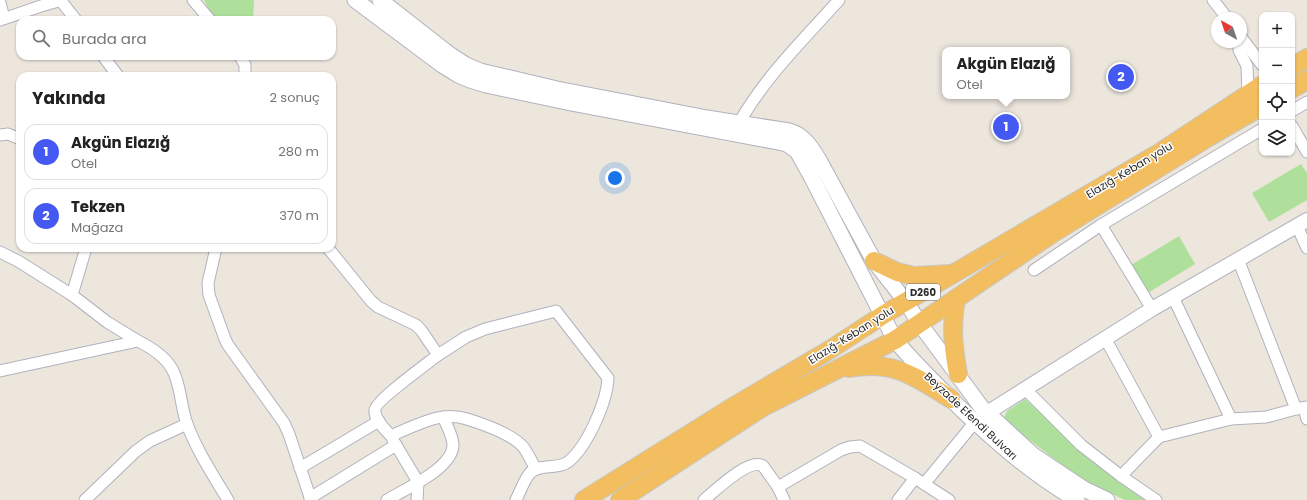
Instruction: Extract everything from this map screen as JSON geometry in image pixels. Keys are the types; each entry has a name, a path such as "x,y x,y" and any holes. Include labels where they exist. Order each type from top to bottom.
{"highway":[{"path":"1295,65 1307,58"},
{"path":"1295,87 1307,80"},
{"name":"Elazığ-Keban yolu","path":"584,500 736,404 830,349 883,315 1158,153 1255,90"},
{"name":"Elazığ-Keban yolu","path":"620,500 763,407 896,340 1053,233 1259,108"},
{"path":"874,260 897,272 914,276 953,274"},
{"path":"956,299 952,325 954,354 958,374"},
{"path":"837,370 872,365 900,370 951,398"}],"main road":[{"name":"Beyzade Efendi Bulvarı","path":"355,0 458,76 486,85 571,103 778,142 794,148 811,176 896,340 912,360 975,422 1015,458 1067,498"},
{"name":"Beyzade Efendi Bulvarı","path":"380,0 449,54 480,71 557,89 789,131 797,133 803,137 813,149 874,260 982,408 1033,455 1084,489 1107,500"}],"street":[{"path":"0,3 2,19 62,0 73,16"},
{"path":"193,0 207,16"},
{"path":"740,123 750,104 762,88 839,0"},
{"path":"1213,0 1222,12"},
{"path":"1247,45 1259,61"},
{"path":"1239,48 1247,66 1248,86 1255,90"},
{"path":"106,60 115,72"},
{"path":"242,60 245,65 245,72"},
{"path":"1295,109 1307,102"},
{"path":"1034,270 1101,225 1259,131"},
{"path":"1295,131 1307,152"},
{"path":"0,135 8,134 16,137"},
{"path":"987,413 1152,309 1302,223 1307,248"},
{"path":"1101,225 1152,309"},
{"path":"0,252 18,261 72,295 107,322 159,354 168,362 175,374 187,424 199,453 228,500"},
{"path":"72,295 85,252"},
{"path":"215,252 208,283 209,295 225,339 236,358 284,422 290,434 310,499 394,440 423,422 443,418 455,417 466,419 507,435 524,448 536,469"},
{"path":"331,252 371,301 378,307 416,325 438,355"},
{"path":"1238,259 1307,419"},
{"path":"1173,297 1231,419"},
{"path":"417,500 418,482 394,440 379,421 375,410 376,405 438,355 466,337 485,329 556,311 608,378 607,389 604,401 585,442 576,454 567,463 536,469 531,473 516,500"},
{"path":"1105,338 1159,437"},
{"path":"0,371 138,341"},
{"path":"1025,389 1081,445 1121,476 1156,500"},
{"path":"1121,476 1159,437 1231,419 1266,417 1302,408"},
{"path":"387,500 438,470 451,453 453,443 443,418"},
{"path":"300,468 379,421"},
{"path":"898,500 920,481 975,422"},
{"path":"85,500 136,451 150,441 187,424"},
{"path":"778,487 829,457 850,447 860,446 920,481 949,500"},
{"path":"704,500 736,473 755,464 763,466 778,487 784,500"}],"green space":[{"path":"204,0 254,0 253,16 213,16"},
{"path":"1301,164 1307,173 1307,200 1269,222 1252,193"},
{"path":"1179,236 1195,264 1148,293 1131,265"},
{"path":"1025,399 1103,469 1149,500 1125,500 1079,478 1018,431 1004,418 1007,411"}],"place":[{"name":"Tekzen","path":"1121,77"},
{"name":"Akgün Elazığ","path":"1006,127"}]}
